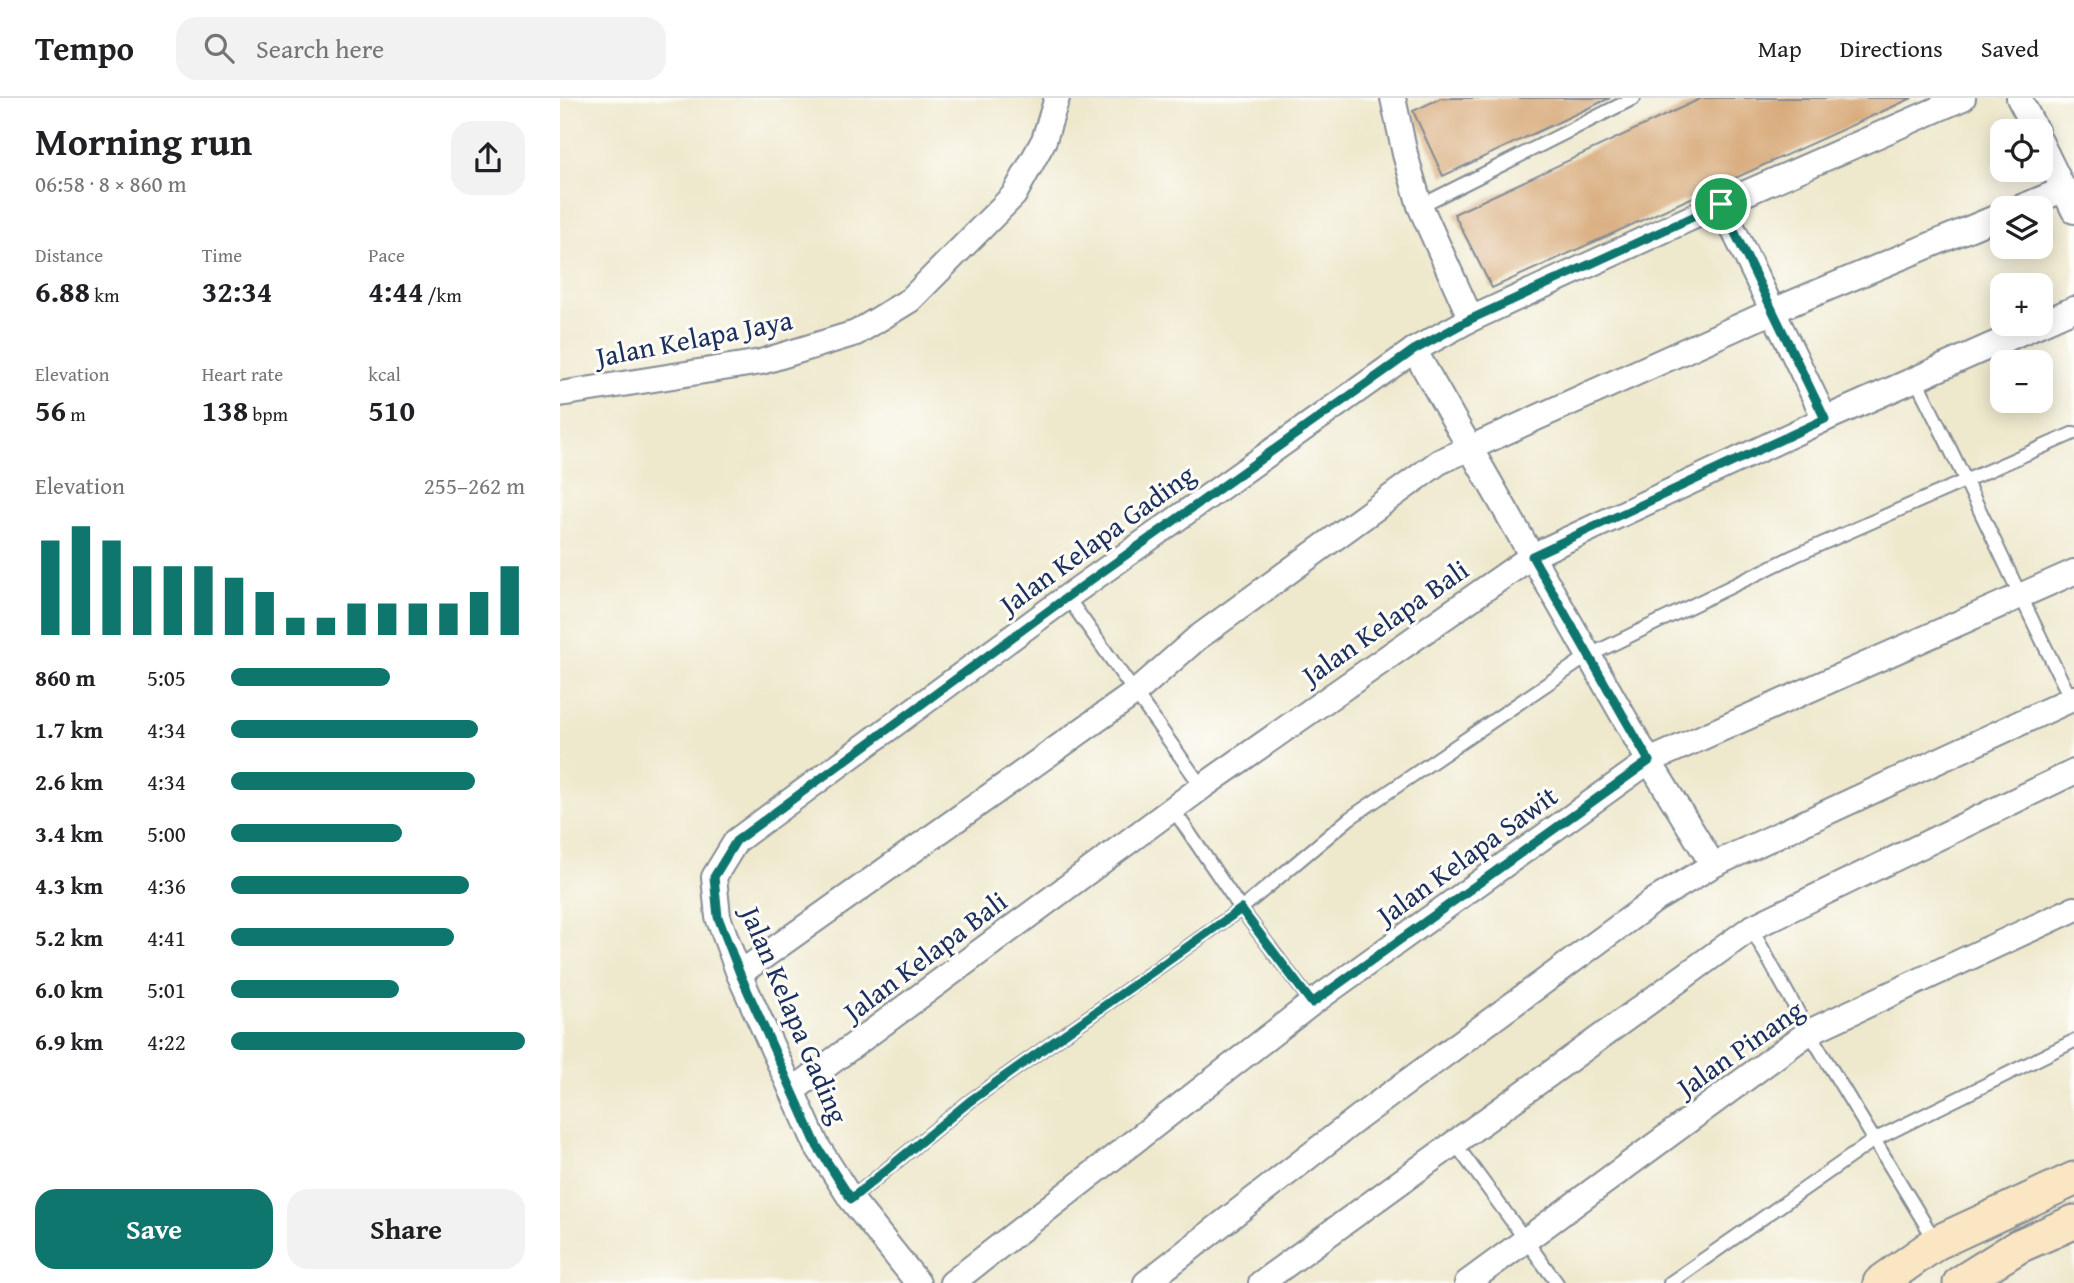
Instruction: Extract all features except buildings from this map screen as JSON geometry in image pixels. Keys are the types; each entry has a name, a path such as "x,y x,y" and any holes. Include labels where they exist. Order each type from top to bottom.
{"street":[{"name":"Jalan Kelapa Jaya","path":"560,394 761,362 856,333 910,300 1014,195 1044,140 1057,98"},
{"path":"1393,98 1420,206 1471,319"},
{"name":"Jalan Kelapa Gading","path":"918,1283 851,1199 817,1146 740,974 718,917 714,877 736,841 1067,597 1414,350 1471,319 1721,204 1963,98"},
{"path":"2019,98 2030,119"},
{"path":"2053,167 2069,200"},
{"path":"1721,204 1825,419"},
{"path":"740,974 1136,692 1196,639 1439,462 1773,311 1990,220"},
{"name":"Jalan Kelapa Bali","path":"792,1091 1202,787 1532,556 1825,419 2074,309"},
{"path":"1414,350 1649,761 1713,864"},
{"name":"Jalan Kelapa Sawit","path":"952,1283 1312,1003 1649,761 2074,572"},
{"path":"1146,1283 1391,1094 1655,900 1713,864 2073,699"},
{"path":"1261,1283 1751,928 2074,772"},
{"name":"Jalan Pinang","path":"1467,1283 1809,1032 2074,909"},
{"path":"1880,1283 1936,1243 2074,1179"},
{"path":"1961,1283 2019,1246 2074,1222"}],"lane":[{"path":"1420,206 1634,98"},
{"path":"1916,380 2073,699"},
{"path":"851,1199 970,1101 1241,909 1350,818 1588,656 1794,556 2074,433"},
{"path":"1067,597 1202,787"},
{"path":"1173,809 1241,909 1312,1003"},
{"path":"1751,928 1809,1032 1936,1243"},
{"path":"1670,1283 1874,1140 2074,1041"},
{"path":"1454,1142 1557,1283"}],"route":[{"path":"1721,204 1825,419 1532,556 1649,761 1312,1003 1241,909 970,1101 851,1199 817,1146 740,974 718,917 714,877 736,841 1067,597 1414,350 1471,319 1721,204"}]}
